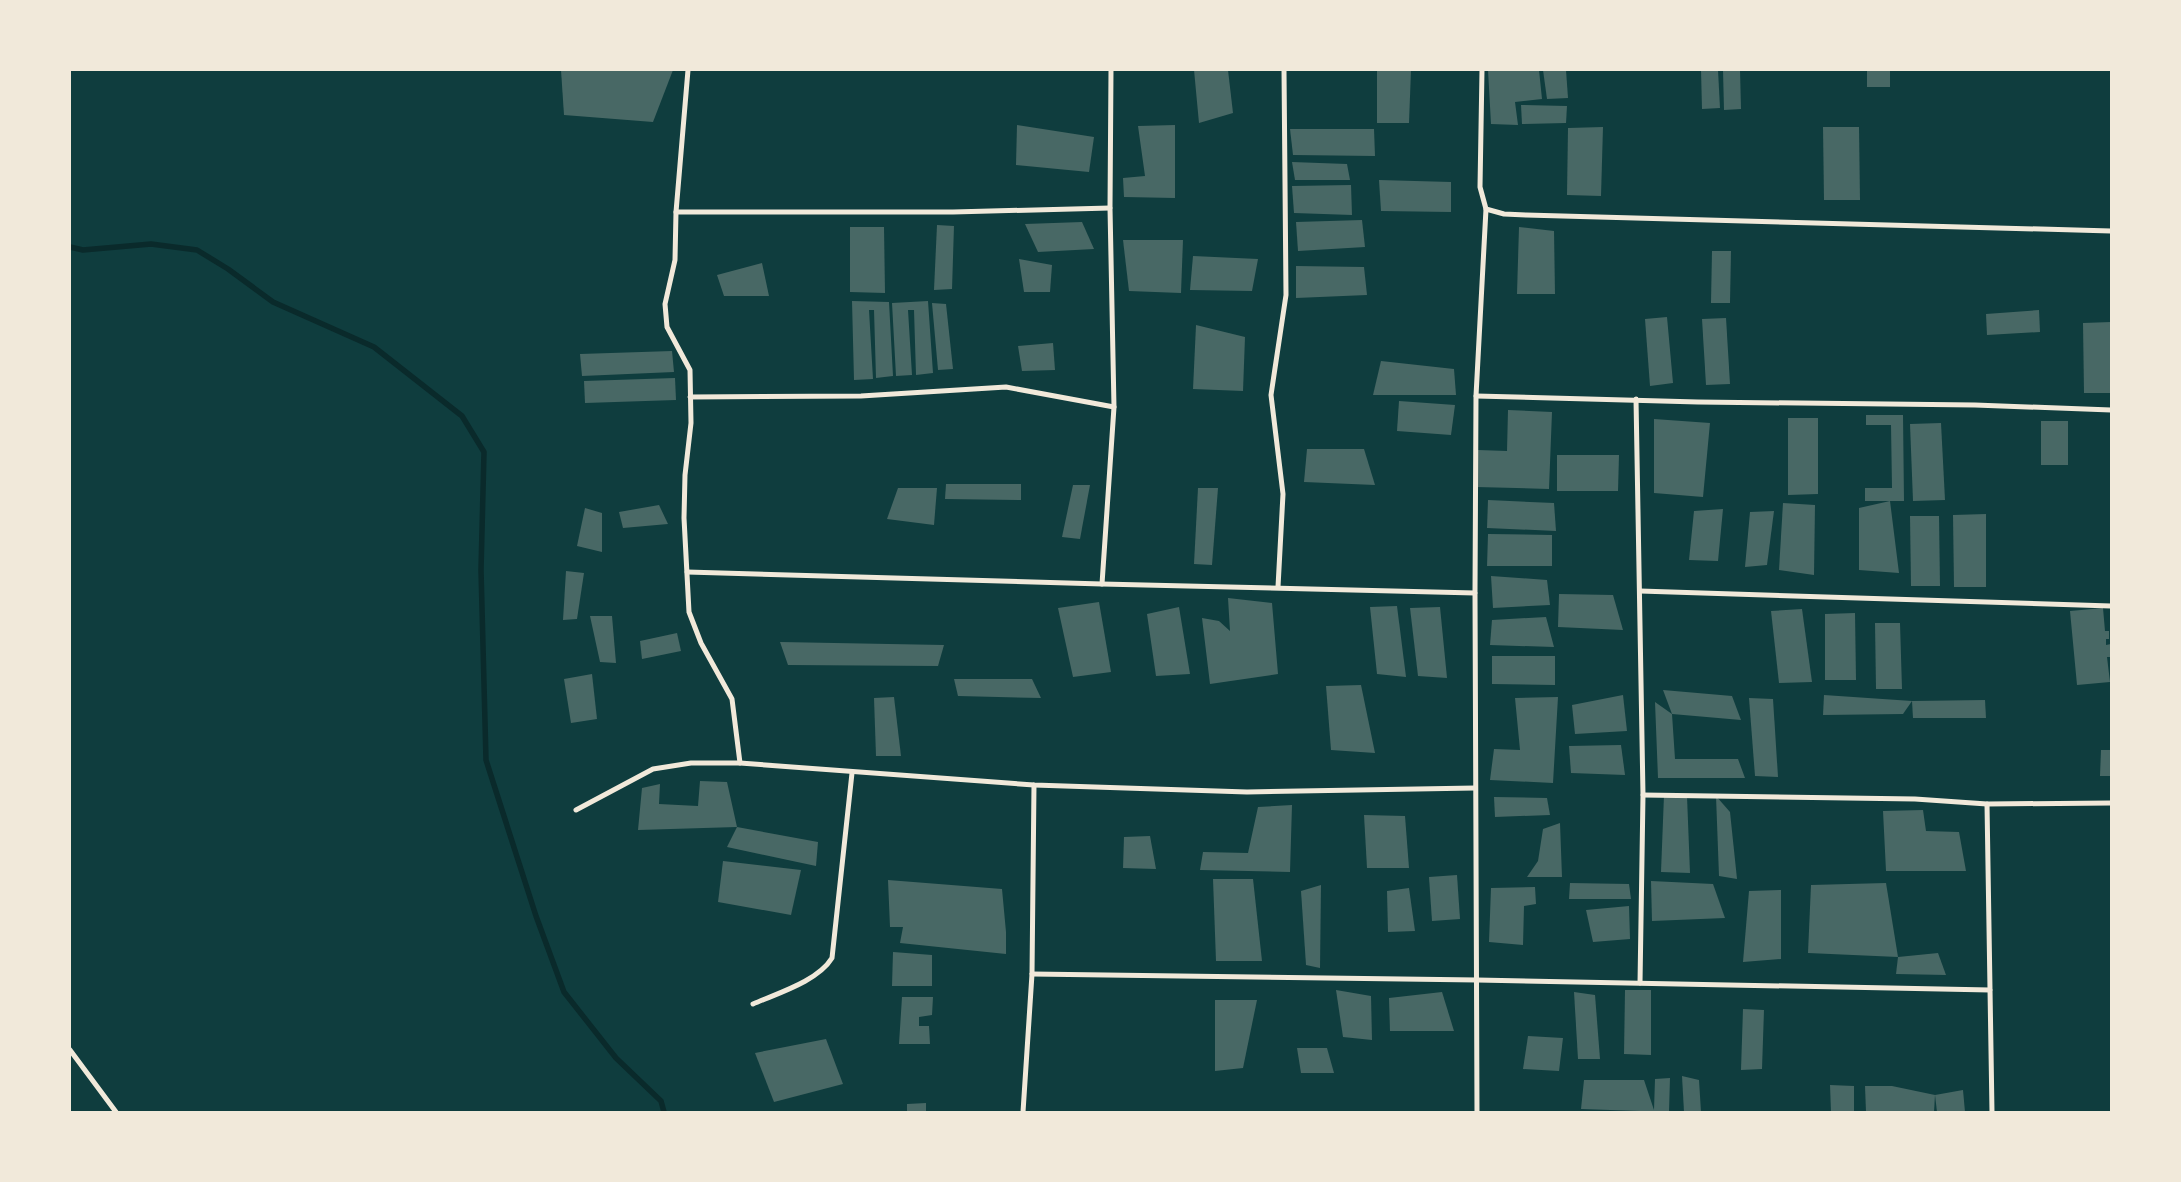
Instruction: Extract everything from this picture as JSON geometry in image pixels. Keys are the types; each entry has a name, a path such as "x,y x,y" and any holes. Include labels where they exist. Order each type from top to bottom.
{"street":[{"path":"688,70 676,212 675,260 664,304 667,327 690,370 691,423 685,492 689,612 700,643 732,700 740,762"},
{"path":"1102,584 1114,407 1110,208 1111,70"},
{"path":"1278,587 1283,494 1271,395 1286,295 1284,70"},
{"path":"1478,1112 1475,593 1476,396 1486,209 1480,187 1482,70"},
{"path":"676,212 953,212 1110,208"},
{"path":"1486,209 1504,214 1526,215 2111,231"},
{"path":"690,397 861,396 1006,386 1114,407"},
{"path":"1476,396 1975,405 2111,410"},
{"path":"1636,399 1643,795 1640,983"},
{"path":"687,572 1475,593"},
{"path":"1640,591 2111,606"},
{"path":"576,810 653,769 691,763 740,762 1034,785 1248,792 1475,788"},
{"path":"753,1004 816,975 826,968 832,958 852,772"},
{"path":"1023,1112 1032,974 1034,785"},
{"path":"1643,795 1915,799 1988,804 2111,803"},
{"path":"1988,804 1992,1112"},
{"path":"1032,974 1990,990"},
{"path":"70,1050 116,1112"}],"building":[{"path":"561,70 673,70 653,122 564,115"},
{"path":"1194,70 1228,70 1233,113 1199,123"},
{"path":"1377,70 1411,70 1409,123 1377,123"},
{"path":"1488,70 1539,70 1542,99 1515,102 1518,125 1491,124"},
{"path":"1543,70 1566,70 1568,98 1547,99"},
{"path":"1701,70 1718,70 1720,108 1702,109"},
{"path":"1723,70 1740,70 1741,109 1724,110"},
{"path":"1867,70 1890,70 1890,87 1867,87"},
{"path":"1521,105 1567,106 1566,123 1522,124"},
{"path":"1017,125 1094,137 1089,172 1016,165"},
{"path":"1175,125 1175,198 1124,197 1123,178 1145,176 1138,126"},
{"path":"1603,127 1601,196 1567,195 1568,128"},
{"path":"1823,127 1859,127 1860,200 1824,200"},
{"path":"1290,129 1374,129 1375,156 1293,155"},
{"path":"1292,162 1347,164 1350,180 1295,180"},
{"path":"1379,180 1451,182 1451,212 1381,211"},
{"path":"1351,185 1352,215 1294,213 1292,186"},
{"path":"1362,220 1365,247 1298,251 1296,222"},
{"path":"1082,222 1094,249 1038,252 1025,224"},
{"path":"937,225 954,226 952,289 934,290"},
{"path":"850,227 884,227 885,293 850,292"},
{"path":"1519,227 1554,231 1555,294 1517,294"},
{"path":"1123,240 1183,240 1181,293 1129,291"},
{"path":"1712,251 1731,251 1730,303 1711,303"},
{"path":"1193,256 1258,259 1252,291 1190,290"},
{"path":"1019,259 1052,265 1050,292 1024,292"},
{"path":"762,263 769,296 724,296 717,275"},
{"path":"1296,266 1364,267 1367,295 1296,298"},
{"path":"852,301 889,302 893,376 876,378 874,310 869,310 873,379 854,380"},
{"path":"928,301 933,373 916,375 914,310 908,310 912,375 896,376 892,303"},
{"path":"932,303 946,304 953,369 938,370"},
{"path":"2039,310 2040,332 1987,335 1986,314"},
{"path":"1667,317 1673,383 1650,386 1645,319"},
{"path":"1726,318 1730,384 1706,385 1702,319"},
{"path":"2111,322 2111,393 2084,393 2083,323"},
{"path":"1196,325 1245,337 1243,391 1193,389"},
{"path":"1053,343 1055,370 1022,371 1018,346"},
{"path":"672,351 674,372 582,376 580,354"},
{"path":"1381,361 1454,369 1456,395 1373,395"},
{"path":"675,378 676,400 585,403 584,381"},
{"path":"1399,401 1455,405 1451,435 1397,431"},
{"path":"1508,410 1552,412 1549,489 1476,487 1478,450 1507,451"},
{"path":"1866,415 1903,415 1904,501 1865,501 1865,488 1892,488 1891,425 1866,425"},
{"path":"1788,418 1818,418 1818,494 1788,495"},
{"path":"1654,419 1710,423 1703,497 1654,493"},
{"path":"2041,421 2068,421 2068,465 2041,465"},
{"path":"1941,423 1945,500 1913,501 1910,424"},
{"path":"1307,449 1364,449 1375,485 1304,482"},
{"path":"1557,455 1619,455 1618,491 1557,491"},
{"path":"946,484 1021,484 1021,500 945,499"},
{"path":"1073,485 1090,485 1080,539 1062,537"},
{"path":"898,488 937,488 934,525 887,519"},
{"path":"1198,488 1218,488 1212,565 1194,564"},
{"path":"1488,500 1554,503 1556,531 1487,528"},
{"path":"1890,501 1899,573 1859,570 1859,508"},
{"path":"1783,503 1815,505 1814,575 1779,570"},
{"path":"659,505 668,524 623,528 619,512"},
{"path":"585,508 602,513 602,552 577,546"},
{"path":"1723,509 1718,561 1689,560 1694,511"},
{"path":"1774,511 1767,565 1745,567 1750,512"},
{"path":"1986,514 1986,587 1954,587 1953,515"},
{"path":"1910,516 1939,516 1940,586 1911,586"},
{"path":"1488,534 1552,535 1552,566 1487,566"},
{"path":"566,571 584,573 577,619 563,620"},
{"path":"1491,576 1547,580 1550,605 1493,608"},
{"path":"1559,594 1613,595 1623,630 1558,627"},
{"path":"1228,598 1272,603 1278,674 1210,684 1202,618 1219,621 1230,631"},
{"path":"1099,602 1111,672 1073,677 1058,608"},
{"path":"1397,606 1406,677 1377,674 1370,607"},
{"path":"1179,607 1190,674 1156,676 1147,614"},
{"path":"1440,607 1447,678 1418,676 1410,608"},
{"path":"2103,608 2105,631 2109,631 2109,639 2106,639 2106,645 2111,644 2111,657 2107,657 2110,682 2077,685 2070,611"},
{"path":"1802,609 1812,682 1779,683 1771,611"},
{"path":"1855,613 1856,680 1825,680 1825,614"},
{"path":"590,616 612,616 616,663 600,662"},
{"path":"1546,617 1554,647 1490,645 1492,620"},
{"path":"1875,623 1900,623 1902,689 1876,689"},
{"path":"677,633 681,651 642,659 640,641"},
{"path":"780,642 944,645 938,666 788,665"},
{"path":"1492,656 1555,656 1555,685 1492,684"},
{"path":"592,674 597,719 571,723 564,679"},
{"path":"954,679 1032,679 1041,698 958,696"},
{"path":"1361,685 1375,753 1331,750 1326,686"},
{"path":"1663,690 1732,696 1741,720 1672,714"},
{"path":"1623,695 1627,731 1575,734 1572,705"},
{"path":"1824,695 1912,701 1903,714 1823,715"},
{"path":"894,697 901,756 876,756 874,698"},
{"path":"1558,697 1553,783 1490,780 1494,749 1520,750 1515,698"},
{"path":"1749,698 1773,699 1778,777 1755,776"},
{"path":"1985,700 1986,718 1913,718 1912,701"},
{"path":"1655,702 1672,714 1675,759 1738,759 1745,778 1658,778"},
{"path":"1621,745 1625,775 1571,773 1569,746"},
{"path":"2101,750 2111,750 2111,776 2100,776"},
{"path":"700,781 727,782 737,827 638,830 642,788 660,784 659,804 698,806"},
{"path":"1664,795 1687,796 1690,873 1661,872"},
{"path":"1716,796 1730,812 1737,879 1719,876"},
{"path":"1494,797 1547,798 1550,815 1495,817"},
{"path":"1292,805 1290,872 1200,870 1203,852 1248,853 1258,807"},
{"path":"1923,810 1926,831 1959,832 1966,871 1886,871 1883,811"},
{"path":"1364,815 1405,816 1409,868 1367,868"},
{"path":"1560,823 1562,877 1527,877 1538,861 1543,829"},
{"path":"737,827 818,842 816,866 727,847"},
{"path":"1150,836 1156,869 1123,868 1124,837"},
{"path":"723,861 801,870 791,915 718,902"},
{"path":"1457,875 1460,919 1432,921 1429,877"},
{"path":"1213,879 1253,879 1262,961 1216,961"},
{"path":"888,880 1002,889 1006,954 900,943 903,927 890,927"},
{"path":"1651,881 1713,884 1725,918 1652,921"},
{"path":"1570,883 1629,884 1631,899 1569,899"},
{"path":"1886,883 1898,957 1808,953 1811,885"},
{"path":"1321,885 1320,968 1306,965 1301,891"},
{"path":"1535,887 1536,904 1524,906 1523,945 1489,942 1491,888"},
{"path":"1409,888 1415,931 1388,932 1387,891"},
{"path":"1781,890 1781,959 1743,962 1749,891"},
{"path":"1629,906 1630,939 1593,942 1586,910"},
{"path":"893,952 932,955 932,986 892,986"},
{"path":"1938,953 1946,975 1896,974 1898,957"},
{"path":"1336,990 1371,996 1372,1040 1343,1037"},
{"path":"1625,990 1651,990 1651,1055 1624,1054"},
{"path":"1442,992 1454,1031 1390,1031 1389,998"},
{"path":"1574,992 1595,995 1600,1059 1578,1059"},
{"path":"902,997 933,997 932,1015 919,1017 919,1026 929,1026 930,1044 899,1044"},
{"path":"1215,1000 1257,1000 1243,1068 1215,1071"},
{"path":"1743,1009 1764,1010 1762,1069 1741,1070"},
{"path":"1528,1036 1563,1038 1559,1071 1523,1069"},
{"path":"826,1039 843,1084 774,1102 755,1053"},
{"path":"1297,1048 1327,1048 1334,1073 1301,1073"},
{"path":"1682,1076 1699,1080 1701,1112 1684,1112"},
{"path":"1670,1078 1669,1112 1581,1109 1584,1080 1644,1080 1654,1110 1655,1079"},
{"path":"1830,1085 1854,1086 1854,1112 1831,1112"},
{"path":"1865,1086 1892,1086 1935,1095 1934,1112 1866,1112"},
{"path":"1963,1090 1965,1112 1937,1112 1935,1095"},
{"path":"926,1103 926,1112 907,1112 907,1104"}],"waterway":[{"path":"70,247 83,250 151,244 197,250 228,269 273,302 374,347 462,416 484,452 481,570 486,760 536,916 564,992 616,1058 661,1101 664,1112"}]}
